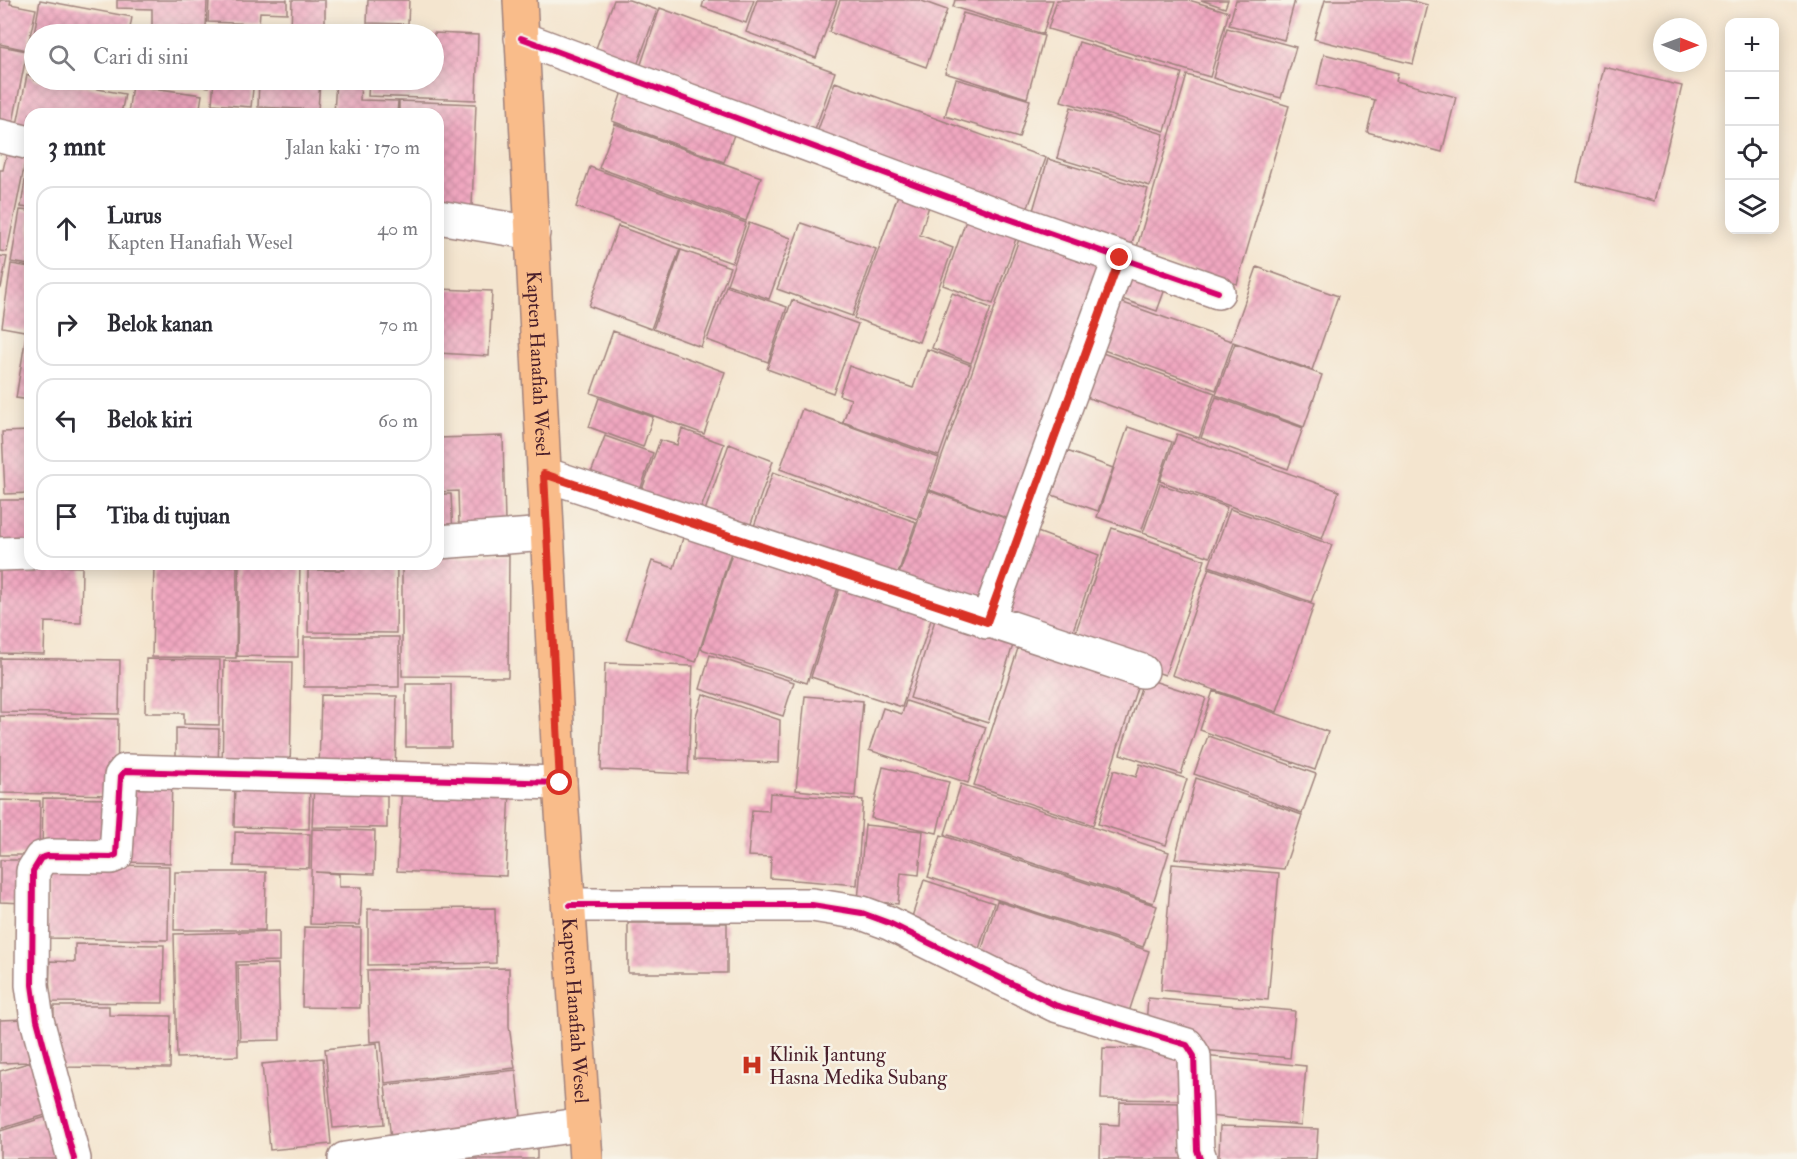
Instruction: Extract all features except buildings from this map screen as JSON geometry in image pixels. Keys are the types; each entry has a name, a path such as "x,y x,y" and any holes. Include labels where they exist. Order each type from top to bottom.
{"main road":[{"name":"Kapten Hanafiah Wesel","path":"519,0 560,783 586,1159"}],"street":[{"path":"521,38 1218,292"},
{"path":"0,136 24,142"},
{"path":"444,219 533,233"},
{"path":"987,622 1120,258"},
{"path":"544,474 987,622 1142,671"},
{"path":"444,542 547,534"},
{"path":"0,554 24,553"},
{"path":"74,1159 37,1020 32,985 33,871 41,858 48,856 111,857 116,855 121,776 125,771 560,783"},
{"path":"570,905 812,905 862,913 889,923 1055,1005 1187,1045 1194,1056 1197,1150 1200,1159"},
{"path":"345,1159 377,1152 415,1150 584,1124"}],"cycle path":[{"path":"521,38 992,213 1218,292"},
{"path":"74,1159 37,1020 32,985 33,871 41,858 48,856 111,857 116,855 121,776 125,771 560,783"},
{"path":"570,905 812,905 862,913 889,923 1055,1005 1187,1045 1194,1056 1197,1150 1200,1159"}],"place":[{"name":"Klinik Jantung Hasna Medika Subang","path":"752,1065"}],"route":[{"path":"560,783 544,474 891,588 987,622 1120,258"}]}
